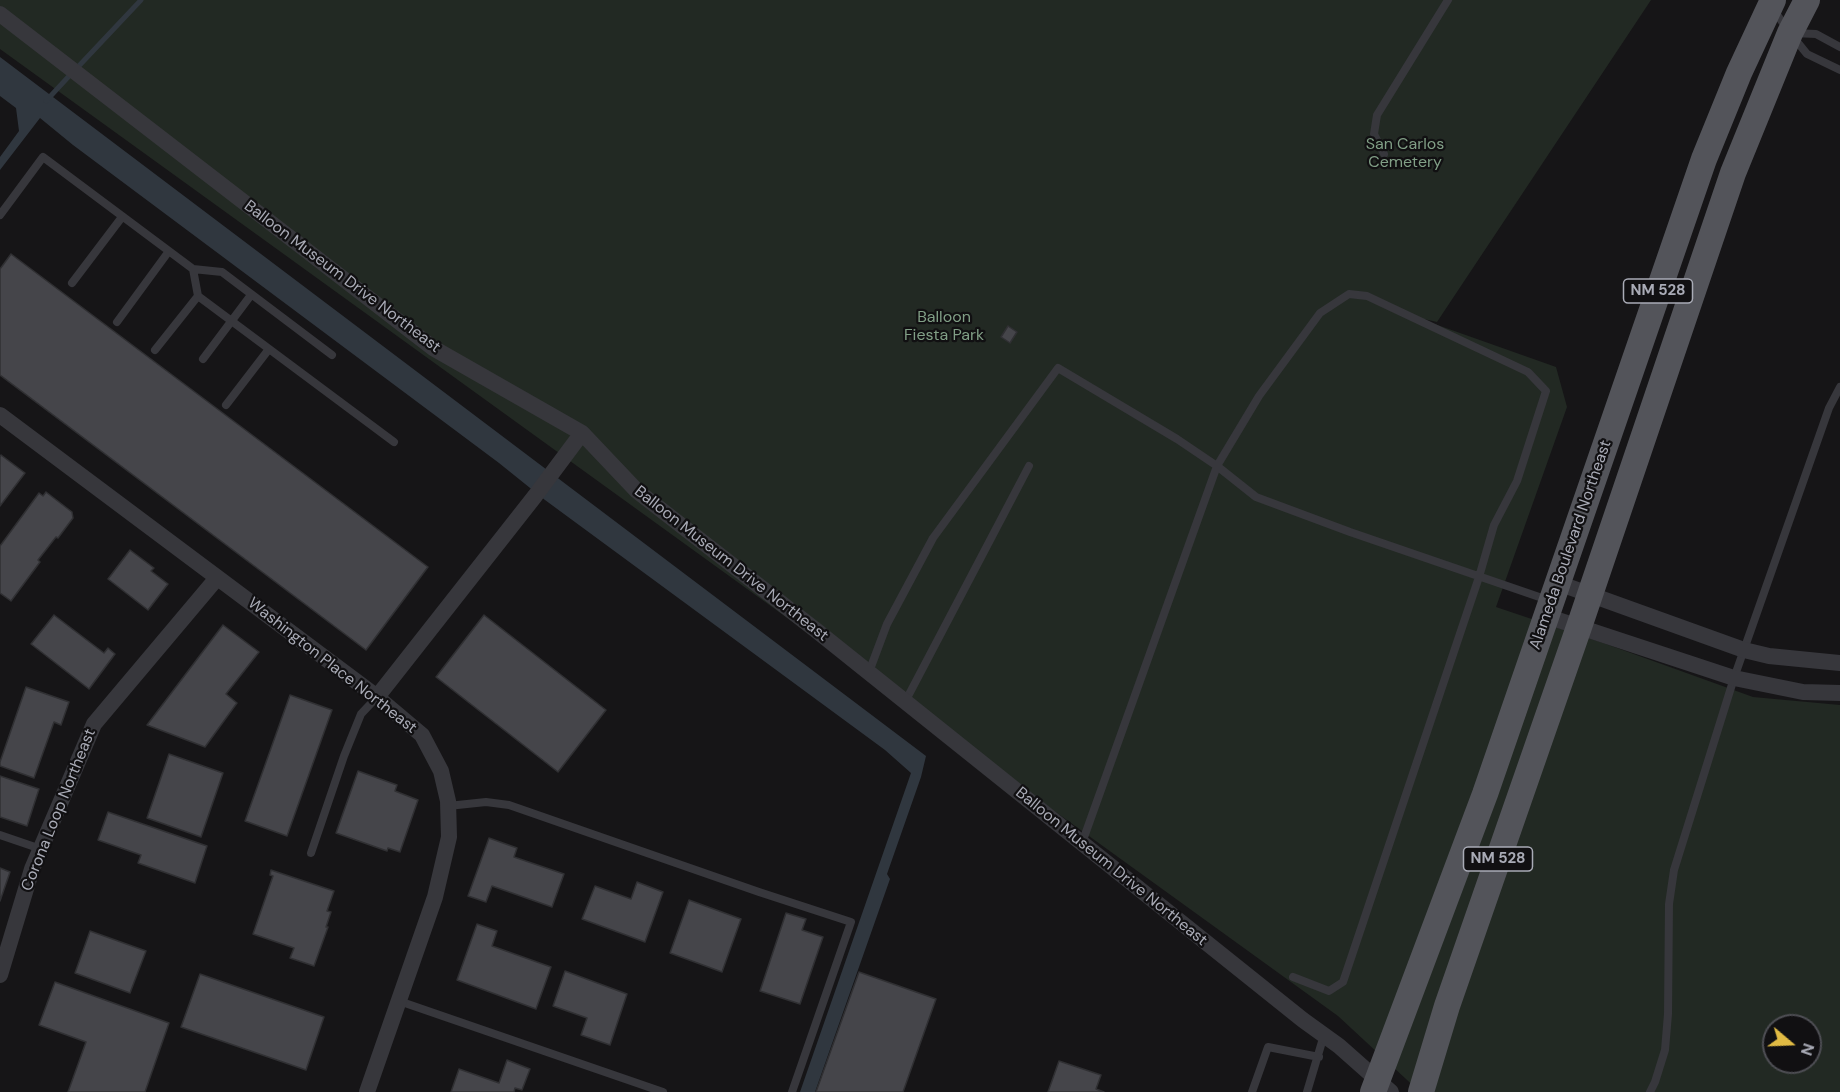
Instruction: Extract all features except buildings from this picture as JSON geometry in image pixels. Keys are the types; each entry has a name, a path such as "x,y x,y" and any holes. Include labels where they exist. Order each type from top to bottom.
{"main road":[{"name":"Alameda Boulevard Northeast","path":"1421,1092 1447,1006 1733,173 1790,33 1807,0"},
{"name":"Alameda Boulevard Northeast","path":"1380,1088 1485,794 1704,159 1768,2"}],"street":[{"name":"Balloon Museum Drive Northeast","path":"0,14 433,348 582,432 637,491 869,672 1339,1046 1380,1088"},
{"name":"Washington Place Northeast","path":"0,415 377,697 422,735 441,771 448,806 449,837 435,897 367,1092"},
{"path":"377,697 535,496 582,432"},
{"name":"Corona Loop Northeast","path":"0,975 32,869 94,724 217,578"},
{"path":"1552,600 1590,595 1744,650 1769,656 1840,663"},
{"path":"1552,600 1579,627 1734,678 1803,692 1840,693"}],"lane":[{"path":"1384,154 1374,134 1377,115 1448,0"},
{"path":"1768,2 1807,54 1840,70"},
{"path":"1790,33 1816,34 1840,47"},
{"path":"0,215 43,157 193,269 222,272 332,355"},
{"path":"72,283 122,217"},
{"path":"117,322 169,251"},
{"path":"193,269 198,296 394,442"},
{"path":"1082,843 1217,466 1259,396 1320,313 1349,294 1367,296 1528,372 1546,391 1516,481 1494,525 1479,577 1343,982 1329,990 1293,977"},
{"path":"203,359 251,295"},
{"path":"155,351 198,296"},
{"path":"225,405 269,349"},
{"path":"869,672 887,624 933,538 1058,368 1178,439 1256,497 1479,577 1552,600"},
{"path":"1650,1092 1665,1050 1668,1014 1669,904 1674,870 1734,678 1829,408 1840,387"},
{"path":"905,702 1029,466"},
{"path":"311,853 361,714 377,697"},
{"path":"448,806 486,802 509,805 851,922 792,1092"},
{"path":"0,835 41,849"},
{"path":"399,1001 663,1092"},
{"path":"1307,1092 1324,1035"},
{"path":"1252,1092 1268,1047 1318,1057"}],"green space":[{"name":"Balloon Fiesta Park","path":"0,0 1651,0 1437,322 1424,319 1556,367 1567,407 1496,607 1753,697 1840,705 1840,1092 1420,1092 1338,1016 0,49"}],"shaded area":[{"path":"0,57 926,756 921,777 887,874 890,879 815,1092 800,1092 911,773 885,750 545,500 40,118 0,170 0,157 19,131 16,108 0,96"}],"waterway":[{"path":"76,69 141,0"},
{"path":"46,101 70,75"}],"park label":[{"name":"San Carlos Cemetery","path":"1405,154"}]}
